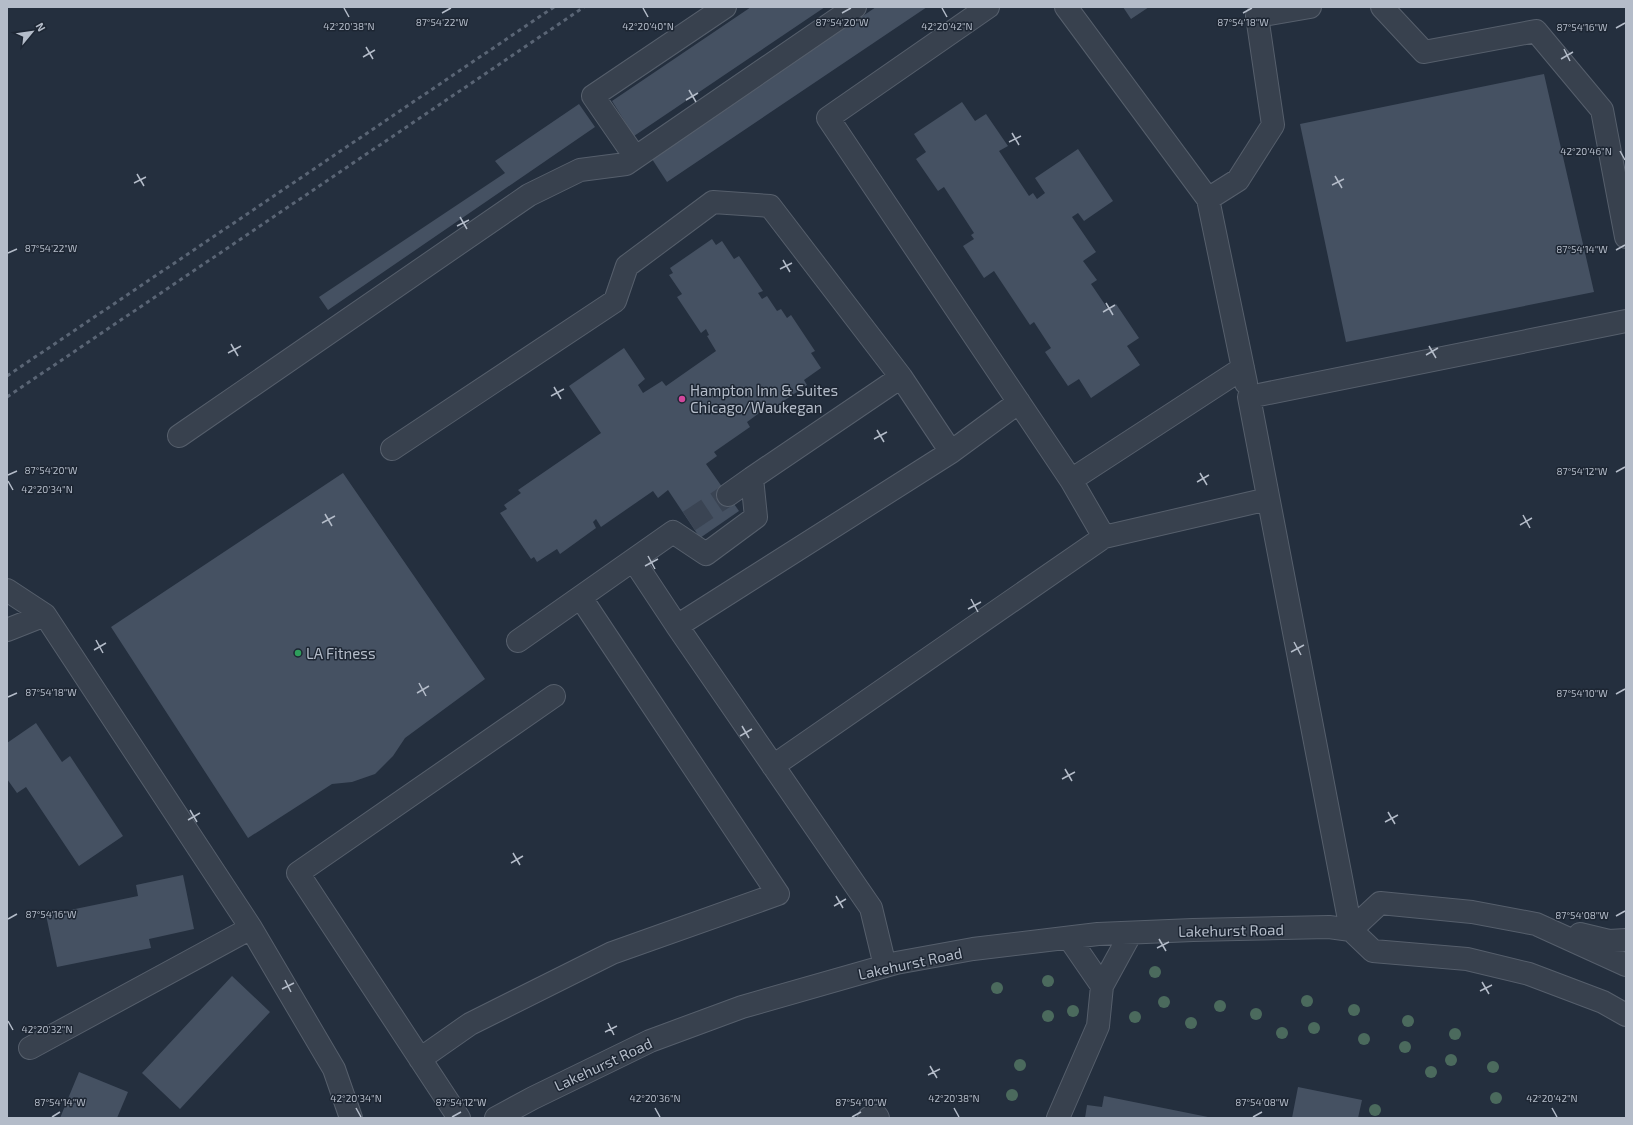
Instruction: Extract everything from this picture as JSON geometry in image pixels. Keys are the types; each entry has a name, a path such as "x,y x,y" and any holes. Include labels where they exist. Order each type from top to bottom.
{"street":[{"path":"635,157 593,96 725,7"},
{"path":"179,436 529,195 580,170 626,164 855,7"},
{"path":"988,7 828,118 1071,480 1104,537"},
{"path":"1066,7 1208,199 1249,398 1351,930 1373,951 1467,959 1528,974 1603,1002 1626,1015"},
{"path":"1208,199 1238,180 1273,125 1257,16 1310,7"},
{"path":"1382,7 1424,52 1536,30 1602,110 1626,237"},
{"path":"392,449 615,301 627,266 713,202 770,206 901,377 951,452"},
{"path":"1249,398 1626,321"},
{"path":"1071,480 1243,368"},
{"path":"728,495 901,377"},
{"path":"677,626 951,452 1019,402"},
{"path":"518,642 681,527 706,554 756,517 752,478"},
{"path":"773,766 1104,537 1268,498"},
{"path":"634,561 871,908 885,966"},
{"path":"7,590 44,615 251,928 334,1069 351,1118"},
{"path":"420,1059 470,1024 612,953 778,894 581,598"},
{"path":"7,630 44,615"},
{"path":"459,1118 298,873 554,696"},
{"path":"1351,930 1380,903 1472,912 1536,924 1609,941 1626,940"},
{"path":"1536,924 1626,965"},
{"name":"Lakehurst Road","path":"496,1118 533,1098 650,1041 742,1007 885,966 973,949 1069,938 1131,933 1329,927 1351,930"},
{"path":"30,1048 251,928"},
{"path":"1058,1118 1098,1026 1102,986 1131,933"},
{"path":"1069,938 1102,986"},
{"path":"869,1118 877,1116 878,1118"}],"building":[{"path":"751,7 825,7 634,136 612,101"},
{"path":"876,7 927,7 667,182 652,159"},
{"path":"1123,7 1149,7 1131,19"},
{"path":"1544,74 1594,292 1346,342 1300,124"},
{"path":"962,102 975,121 986,114 1008,146 999,151 1029,196 1033,193 1037,199 1045,193 1035,178 1078,149 1113,201 1084,221 1078,213 1072,217 1096,252 1083,261 1097,280 1091,284 1108,309 1116,304 1139,338 1127,346 1140,365 1091,398 1079,379 1068,386 1045,352 1051,348 1034,322 1030,325 994,271 984,278 963,246 974,239 971,235 974,233 944,187 938,191 916,159 926,152 914,134"},
{"path":"579,104 595,127 328,310 319,297 505,173 495,161"},
{"name":"Hampton Inn & Suites Chicago/Waukegan","path":"712,239 716,245 722,241 734,259 739,256 763,291 758,293 762,299 767,296 777,311 781,309 787,318 791,315 815,351 811,353 821,368 804,380 807,385 769,411 764,405 759,408 762,411 747,422 750,427 714,452 717,456 706,464 739,511 700,538 668,490 658,498 653,491 601,527 596,519 593,522 596,528 560,554 557,549 537,562 534,557 531,559 500,513 507,509 504,505 521,493 518,490 601,433 569,386 624,348 645,379 638,385 643,393 662,381 666,386 716,351 707,336 709,335 706,329 701,333 677,297 682,294 669,275 673,273 670,268"},
{"name":"LA Fitness","path":"343,473 485,679 405,738 393,756 375,774 352,782 332,784 248,838 111,627"},
{"path":"36,723 62,762 70,756 123,836 79,866 26,787 17,793 7,779 7,743"},
{"path":"183,875 194,929 149,939 151,948 57,967 46,915 138,896 136,885"},
{"path":"232,976 270,1012 180,1109 142,1073"},
{"path":"79,1072 128,1092 117,1118 60,1118"},
{"path":"1298,1087 1362,1100 1358,1118 1292,1118"},
{"path":"1104,1096 1208,1118 1085,1118 1087,1105 1102,1107"}],"tunnel":[{"path":"689,521 728,495"}],"railway":[{"path":"7,376 554,7"},
{"path":"7,397 584,7"}],"place":[{"name":"Hampton Inn & Suites Chicago/Waukegan","path":"682,399"},
{"name":"LA Fitness","path":"298,653"}]}
